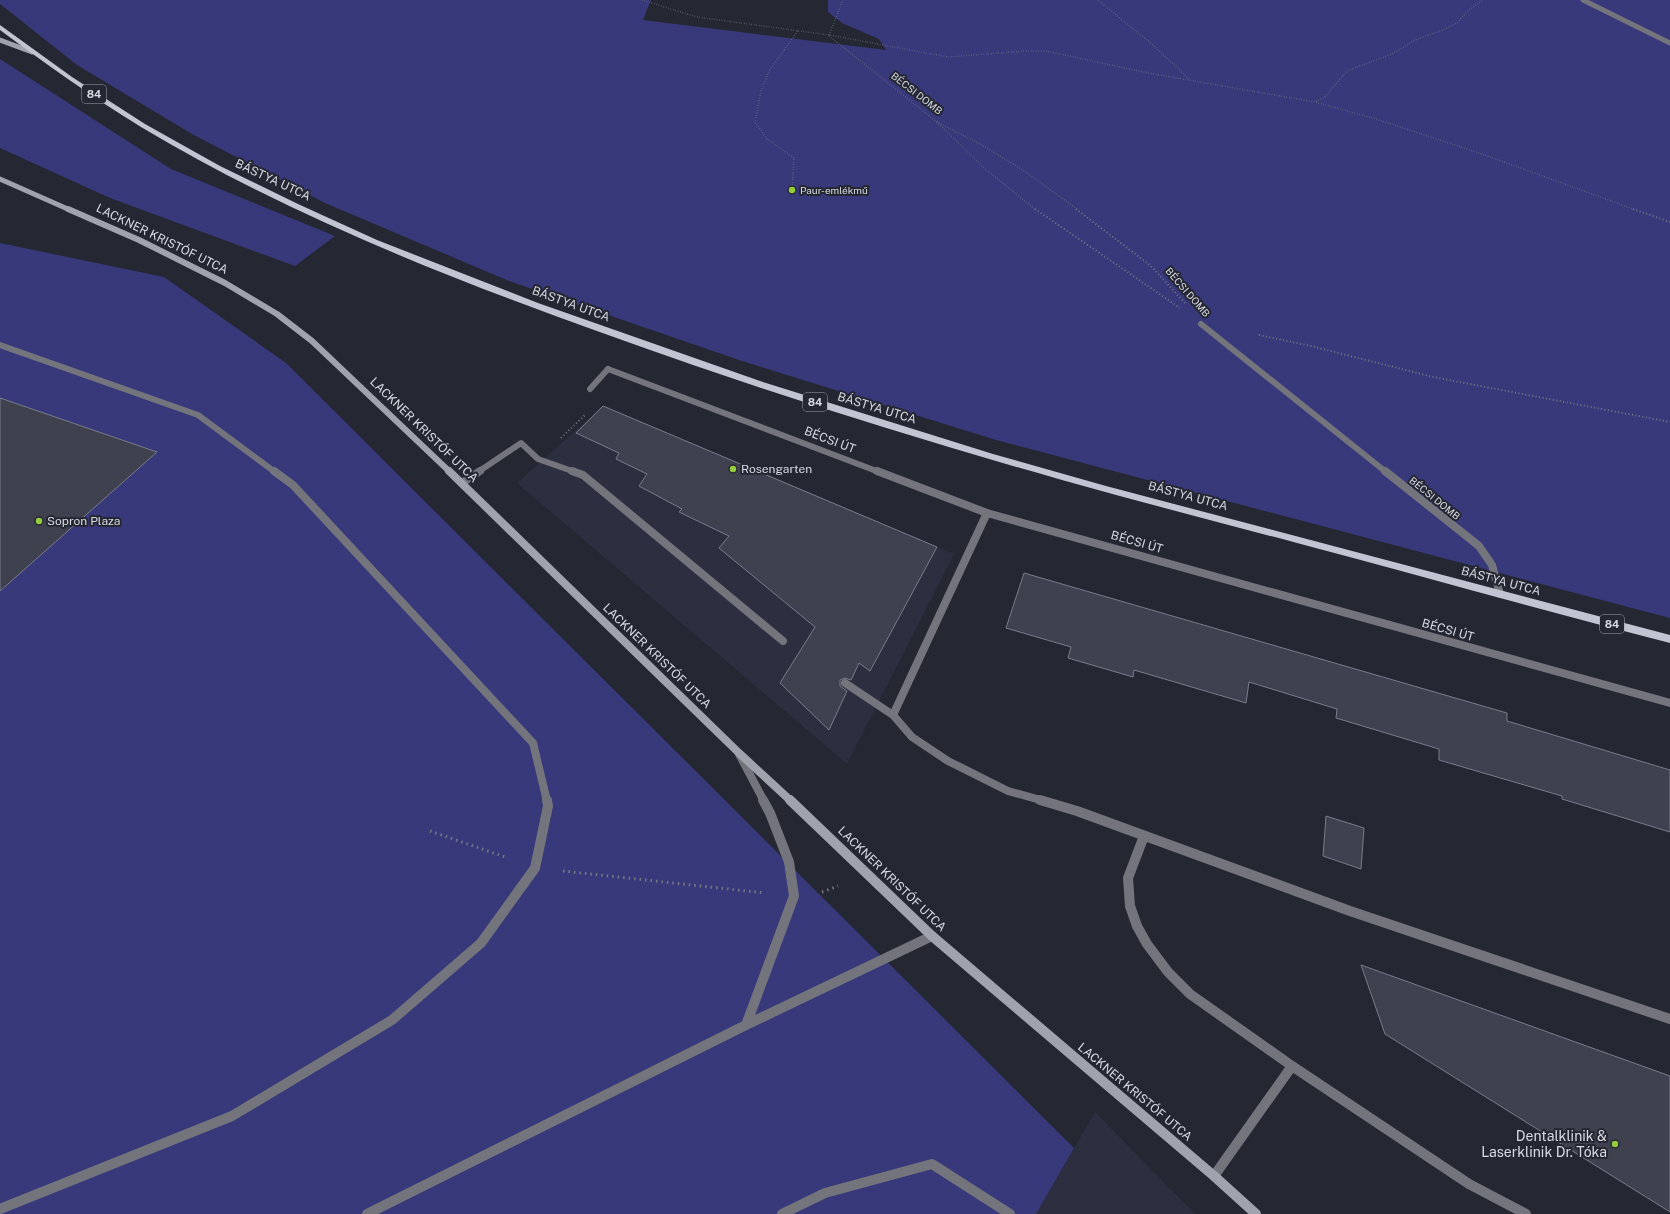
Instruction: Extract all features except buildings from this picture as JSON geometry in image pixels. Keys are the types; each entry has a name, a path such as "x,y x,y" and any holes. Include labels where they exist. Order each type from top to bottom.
{"main road":[{"name":"84","path":"0,27 32,52"},
{"name":"BÁSTYA UTCA","path":"32,52 156,135 271,195 380,243 525,302 736,378 994,458 1670,639"}],"street":[{"path":"1583,0 1670,43"},
{"path":"0,40 32,52"},
{"name":"LACKNER KRISTÓF UTCA","path":"0,178 138,240 225,283 278,314 312,341 462,484 739,753 932,936 1214,1176 1256,1214"},
{"name":"BÉCSI DOMB","path":"1202,324 1479,546 1492,565 1500,594"},
{"path":"0,345 198,415 293,485 533,743 548,806 535,868 481,943 392,1020 232,1116 0,1209"},
{"name":"BÉCSI ÚT","path":"590,389 608,368 987,513 1670,703"},
{"path":"462,484 521,443 538,459 583,475 783,641"},
{"path":"893,715 987,513"},
{"path":"845,682 893,715 912,737 948,761 1008,791 1077,811 1350,911 1670,1019"},
{"path":"739,753 770,813 789,862 794,896 746,1025"},
{"path":"1144,836 1128,878 1130,906 1137,926 1147,944 1168,972 1190,994 1292,1066 1469,1184 1526,1214"},
{"path":"367,1214 746,1025 932,936"},
{"path":"1214,1176 1292,1066"},
{"path":"782,1214 825,1193 932,1164 1010,1214"}],"path":[{"path":"642,0 697,16 829,35 948,57 1026,51 1046,51 1190,81 1315,102 1376,119 1485,155 1670,222"},
{"path":"829,35 843,0"},
{"path":"1098,0 1153,45 1190,81"},
{"path":"1315,102 1324,98 1347,71 1392,54 1415,40 1443,30 1457,23 1468,11 1483,0"},
{"path":"792,190 794,158 767,139 755,122 761,91 769,71 798,31"},
{"name":"BÉCSI DOMB","path":"829,35 937,122 980,144 1023,170 1151,266 1179,294 1202,324"},
{"path":"937,122 974,160 1014,192 1202,324"},
{"path":"1256,335 1310,346 1433,377 1670,422"},
{"path":"538,459 588,412"},
{"path":"430,831 535,868 773,894"},
{"path":"817,894 838,886"}],"shaded area":[{"path":"0,0 651,0 643,20 886,50 879,39 842,23 828,12 828,0 1670,0 1670,618 996,440 742,361 509,281 325,203 192,134 77,65 0,4"},
{"path":"0,59 171,169 335,236 295,266 110,198 0,148"},
{"path":"0,243 164,277 286,363 1074,1148 1036,1214 0,1214"},
{"path":"603,406 954,554 847,764 517,483"},
{"path":"1095,1112 1195,1214 1036,1214"}],"place":[{"name":"Paur-emlékmű","path":"792,190"},
{"name":"Rosengarten","path":"733,469"},
{"name":"Sopron Plaza","path":"39,521"},
{"name":"Dentalklinik & Laserklinik Dr. Tóka","path":"1615,1144"}]}
